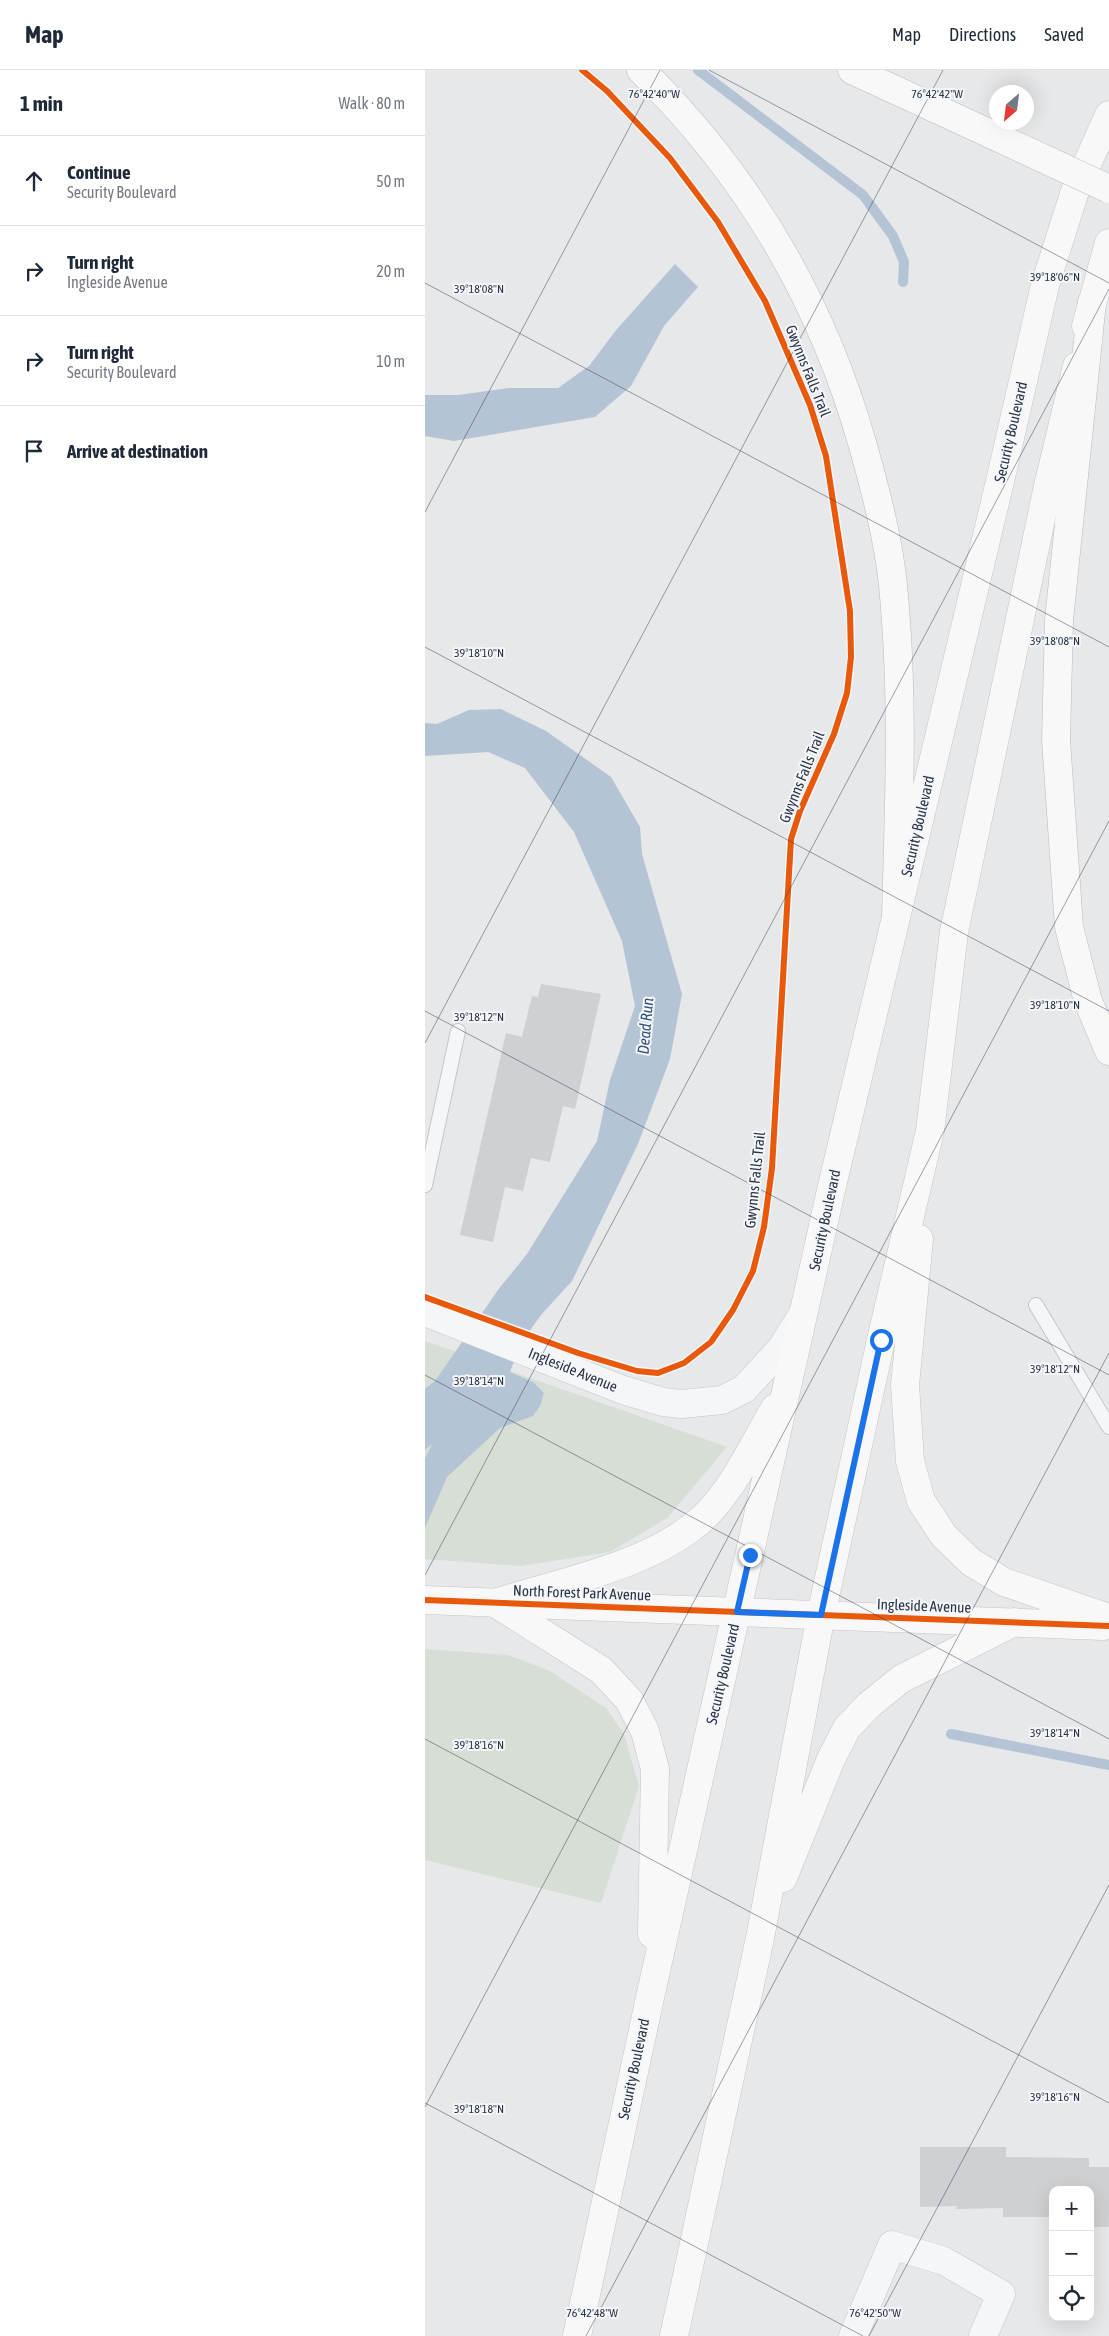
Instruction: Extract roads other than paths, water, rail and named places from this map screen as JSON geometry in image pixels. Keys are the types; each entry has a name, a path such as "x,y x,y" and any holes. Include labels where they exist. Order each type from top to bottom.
{"main road":[{"path":"641,70 708,143 746,192 778,242 808,297 850,398 883,521 893,585 901,722 897,916"},
{"path":"852,70 1109,189"},
{"name":"Security Boulevard","path":"577,2336 651,1993 844,1132 897,916 1045,285 1075,191 1109,115"},
{"path":"1109,244 1092,302 1048,486 953,932 930,1131 905,1385 910,1461 921,1501 944,1536 971,1562 1005,1582 1109,1618"},
{"path":"1092,302 1059,620 1056,740 1069,927 1089,1001 1109,1050"},
{"path":"674,2336 760,1938 821,1615 881,1340 930,1131"},
{"path":"495,1602 630,1562 667,1544 702,1519 729,1487 788,1384"},
{"name":"North Forest Park Avenue","path":"425,1600 737,1612"},
{"path":"495,1602 601,1670 629,1700 645,1731 655,1769 651,1993"},
{"name":"Ingleside Avenue","path":"737,1612 1109,1626"},
{"path":"760,1938 831,1759 847,1728 869,1705 901,1680 1013,1622"}],"street":[{"name":"Ingleside Avenue","path":"425,1312 623,1390 663,1402 703,1403 726,1398 743,1389 781,1350 805,1312"},
{"path":"853,2336 892,2245 944,2261 1001,2294 983,2336"}],"lane":[{"path":"425,1184 458,1031"},
{"path":"1035,1305 1109,1427"}],"water":[{"path":"675,264 698,287 664,326 631,386 595,417 454,441 425,436 425,395 458,395 509,388 558,388 589,366 617,329"},
{"name":"Dead Run","path":"501,709 546,731 611,777 640,827 642,854 682,994 670,1059 638,1144 572,1281 541,1315 521,1343 510,1372 533,1382 544,1393 540,1406 533,1416 500,1428 447,1477 425,1528 425,1459 432,1444 425,1450 425,1389 435,1381 498,1290 527,1254 597,1141 610,1080 635,1006 622,941 574,832 525,768 488,752 425,756 425,723 437,724 469,710"}],"waterway":[{"path":"698,70 863,195 893,236 904,262 903,282"},
{"path":"951,1734 1109,1765"}]}
